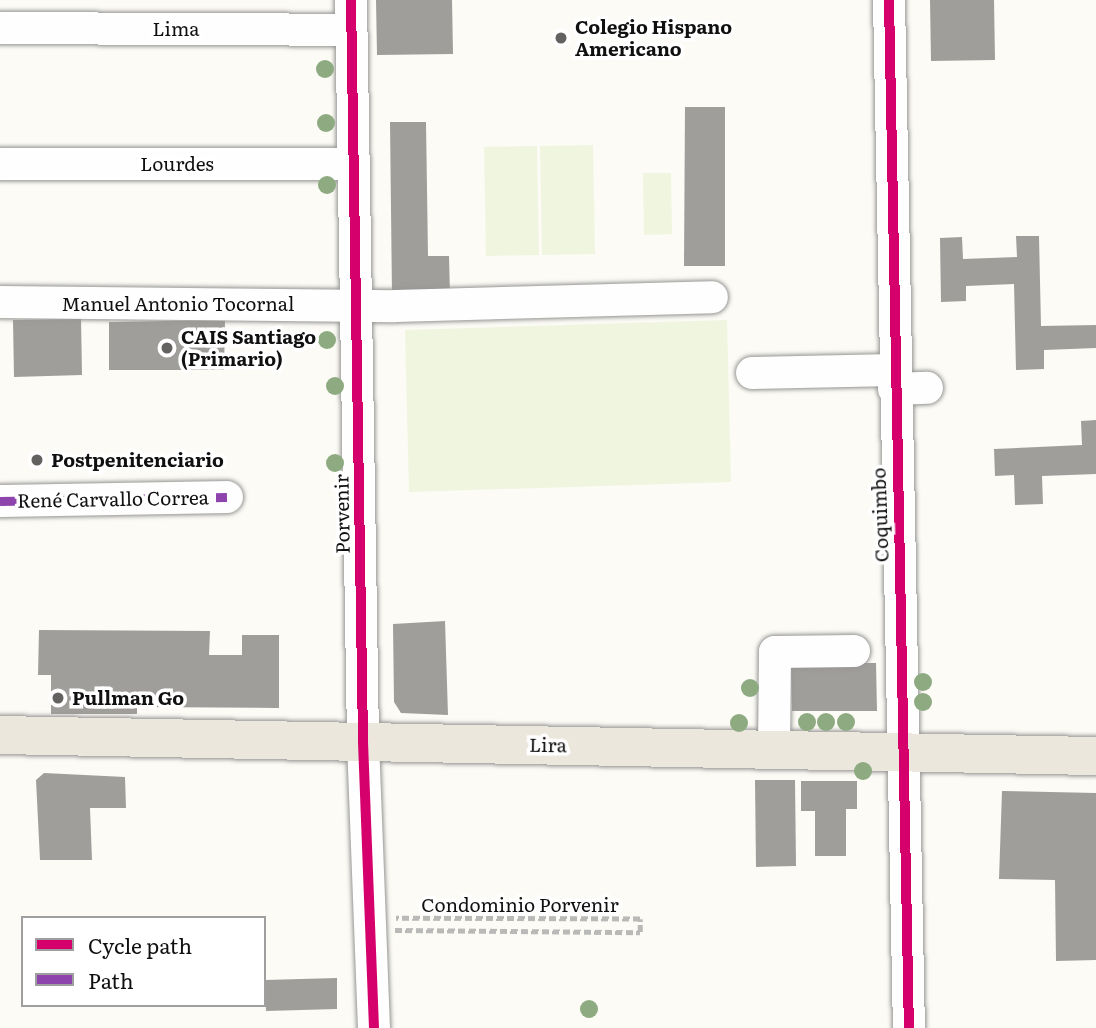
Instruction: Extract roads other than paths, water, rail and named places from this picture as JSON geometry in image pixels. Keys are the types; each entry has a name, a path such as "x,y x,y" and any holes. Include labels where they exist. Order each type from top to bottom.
{"main road":[{"name":"Lira","path":"0,735 1096,756"}],"street":[{"name":"Coquimbo","path":"889,0 894,380 909,1028"},
{"name":"Lima","path":"0,28 351,15"},
{"name":"Porvenir","path":"351,15 363,742 374,1028"},
{"name":"Lourdes","path":"0,164 354,164"},
{"name":"Manuel Antonio Tocornal","path":"0,302 356,305 712,297"},
{"path":"752,373 894,380 927,388"},
{"name":"René Carvallo Correa","path":"0,500 227,497"},
{"path":"774,750 775,652 854,651"}],"place":[{"name":"Colegio Hispano Americano","path":"561,38"},
{"name":"CAIS Santiago (Primario)","path":"167,348"},
{"name":"Postpenitenciario","path":"37,460"},
{"name":"Pullman Go","path":"58,698"}]}
